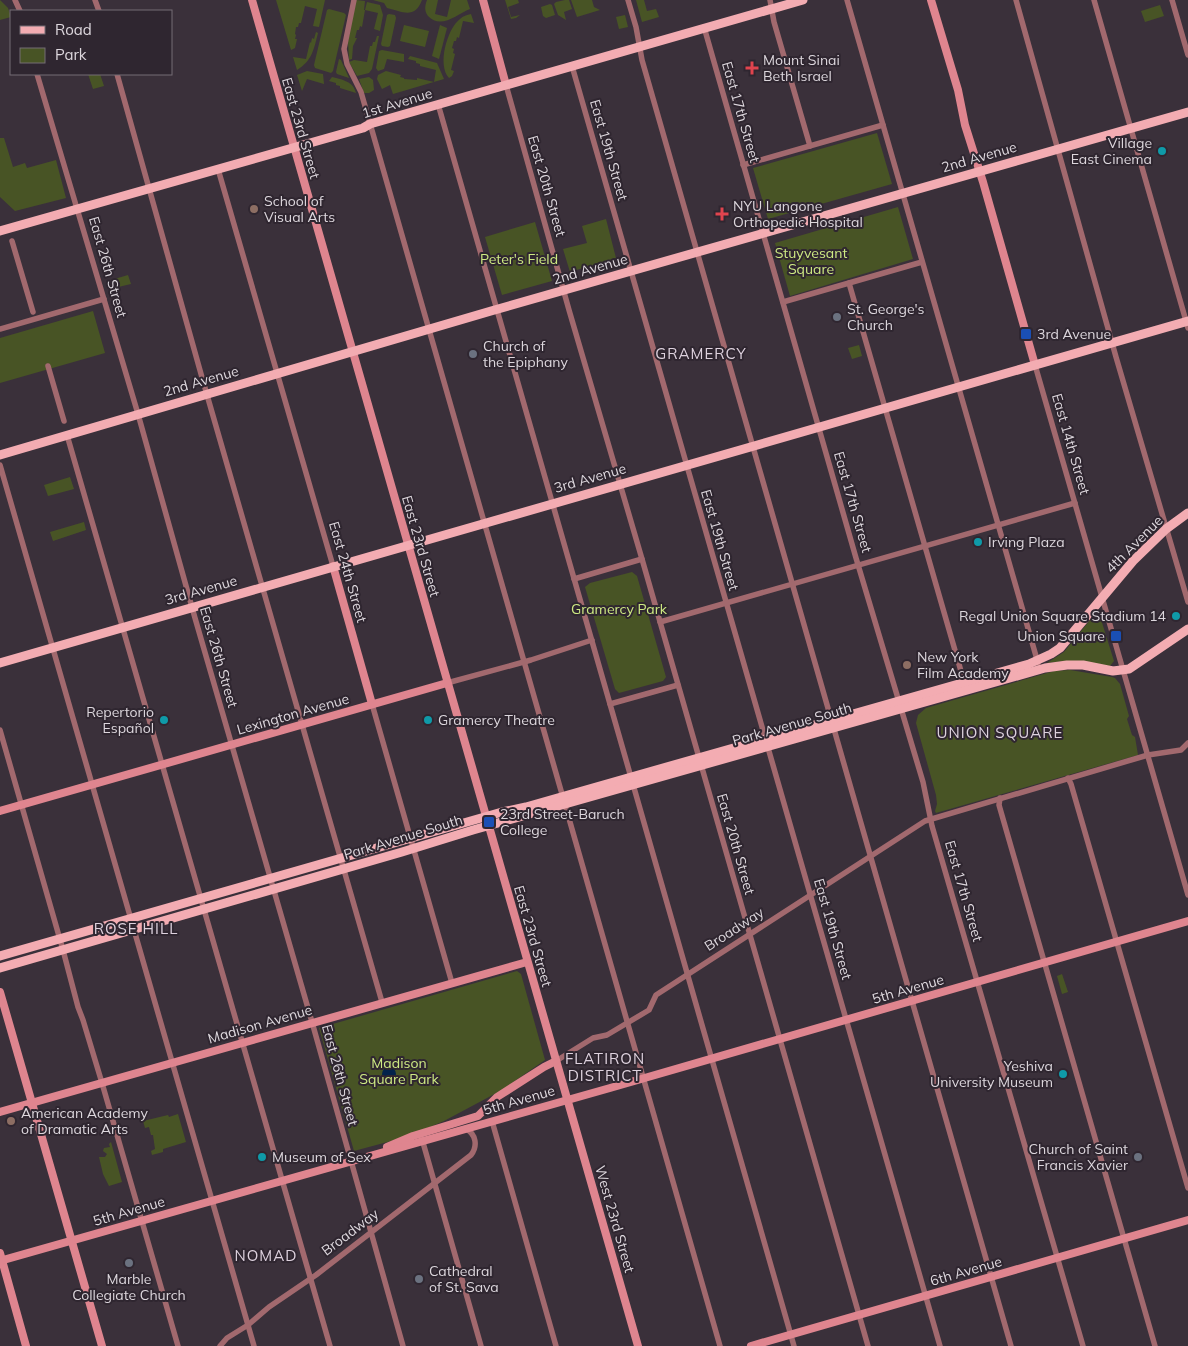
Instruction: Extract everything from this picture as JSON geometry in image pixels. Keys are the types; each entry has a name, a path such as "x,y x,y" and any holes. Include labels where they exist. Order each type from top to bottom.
{"main road":[{"name":"East 23rd Street","path":"252,0 568,1100"},
{"name":"East 20th Street","path":"483,0 506,85"},
{"name":"1st Avenue","path":"0,231 294,148 438,104 704,28 771,4 803,0"},
{"name":"East 14th Street","path":"931,0 958,90 965,125 980,171 1035,365"},
{"name":"2nd Avenue","path":"0,455 631,271 1188,112"},
{"name":"3rd Avenue","path":"0,662 1112,343 1187,324"},
{"name":"4th Avenue","path":"1038,665 1063,646 1133,561 1166,529 1188,513"},
{"name":"East 24th Street","path":"333,566 372,704"},
{"path":"1038,665 1083,665 1113,671 1133,668 1188,629"},
{"name":"Park Avenue South","path":"0,956 411,838 487,821 1038,665"},
{"name":"Lexington Avenue","path":"0,811 447,683"},
{"name":"Park Avenue South","path":"0,968 414,848 487,821"},
{"name":"5th Avenue","path":"1,1258 71,1241 351,1161 421,1138 466,1128 568,1100 1188,921"},
{"name":"Madison Avenue","path":"0,1112 527,962"},
{"path":"0,992 102,1346"},
{"path":"421,1138 478,1116 497,1098 518,1083 556,1061"},
{"name":"West 23rd Street","path":"568,1100 638,1346"},
{"name":"6th Avenue","path":"751,1346 1188,1220"},
{"path":"1,1258 26,1346"}],"street":[{"path":"354,0 344,49 347,64 361,92 720,1346"},
{"path":"628,0 636,27 639,46 752,446 1011,1346"},
{"path":"847,0 1038,665"},
{"path":"1016,0 1112,343 1188,602"},
{"path":"1094,0 1187,324"},
{"path":"1172,0 1188,55"},
{"path":"771,4 810,146"},
{"name":"East 17th Street","path":"704,28 858,565 923,782 931,818 1083,1346"},
{"name":"East 19th Street","path":"572,66 940,1346"},
{"name":"East 26th Street","path":"37,75 138,414 403,1346"},
{"path":"117,75 382,1002"},
{"name":"East 20th Street","path":"506,85 868,1346"},
{"path":"438,104 794,1346"},
{"path":"743,165 883,125"},
{"name":"East 24th Street","path":"218,169 333,566"},
{"path":"12,241 32,312"},
{"path":"783,302 922,262"},
{"path":"850,283 965,686"},
{"path":"0,329 104,299"},
{"name":"East 14th Street","path":"1035,365 1188,895"},
{"path":"48,366 64,421"},
{"path":"68,435 330,1346"},
{"path":"0,465 254,1346"},
{"path":"660,622 1075,502"},
{"path":"574,579 642,559"},
{"name":"Lexington Avenue","path":"447,683 592,640"},
{"path":"610,704 678,685"},
{"name":"East 24th Street","path":"372,704 452,983"},
{"path":"0,730 78,1007 102,1083 178,1346"},
{"name":"Broadway","path":"556,1061 593,1038 607,1035 651,1008 656,995 931,818 1148,755 1181,750 1188,743"},
{"path":"1068,778 1188,1188"},
{"path":"1000,798 999,804 1155,1346"},
{"path":"492,1121 556,1346"},
{"name":"Broadway","path":"220,1346 227,1338 248,1325 268,1307 311,1278 371,1233 474,1152 474,1138 466,1128"},
{"path":"421,1138 481,1346"}],"green space":[{"path":"0,0 8,8 10,17 0,20"},
{"path":"276,0 325,0 319,27 313,26 317,9 305,6 301,23 296,27 295,39 297,39 295,48 291,50"},
{"path":"356,0 365,1 365,10 362,27 360,26 359,30 357,30 352,59 349,60 348,41"},
{"path":"373,0 422,0 416,10 408,13 387,8 384,3"},
{"path":"427,0 438,0 435,14 447,17 451,0 467,0 470,9 449,20 438,22 427,14 425,8"},
{"path":"505,0 518,0 519,3 508,7 511,17 520,15 511,19"},
{"path":"569,0 572,9 564,12 566,20 558,15 554,4"},
{"path":"571,0 592,0 594,7 600,10 577,17"},
{"path":"636,0 644,0 647,11 656,9 659,17 642,22"},
{"path":"367,2 380,5 383,15 380,31 374,29 378,13 365,10"},
{"path":"550,4 555,15 546,18 543,16 541,7"},
{"path":"1160,5 1164,16 1145,22 1141,11"},
{"path":"327,10 346,15 331,73 315,68 314,65"},
{"path":"471,14 474,23 463,21 459,38 457,37 456,41 454,41 452,48 455,54 451,70 454,71 449,78 445,72 444,65 445,47 455,24 462,17"},
{"path":"387,15 395,15 396,18 390,46 388,47 381,44"},
{"path":"625,15 628,27 619,29 616,17"},
{"path":"404,25 429,31 425,47 400,41"},
{"path":"440,25 447,28 439,59 432,56"},
{"path":"316,32 318,33 312,54 306,63 297,70 293,57 306,59 310,42 312,38 314,39"},
{"path":"377,36 379,36 372,69 369,73 357,76 349,62 354,60 367,62 370,46 375,42"},
{"path":"379,51 404,54 404,62 387,59 384,69 378,71 376,68"},
{"path":"410,56 437,63 444,79 434,82 436,70 420,66 416,61 408,59"},
{"path":"339,59 341,60 349,78 337,74"},
{"path":"307,71 323,74 324,84 307,79 302,91 297,75"},
{"path":"386,71 401,75 400,77 404,79 417,80 417,78 434,82 393,94 390,85 382,89 377,79 378,75"},
{"path":"88,75 100,75 104,86 93,89"},
{"path":"332,77 350,83 356,93 340,88 336,83 329,81"},
{"path":"369,77 373,80 374,90 364,93 359,79"},
{"name":"Stuyvesant Square","path":"877,133 892,184 768,219 753,168"},
{"path":"0,138 4,138 13,167 25,163 27,168 56,160 66,198 15,211 0,197"},
{"name":"Stuyvesant Square","path":"898,207 913,259 790,296 775,243"},
{"path":"606,219 616,258 570,272 563,249 587,243 582,226"},
{"name":"Peter's Field","path":"535,222 552,281 502,295 485,237"},
{"path":"128,275 131,284 114,288 111,280"},
{"path":"93,311 105,353 0,383 0,338"},
{"path":"859,345 862,356 852,359 848,348"},
{"path":"70,477 74,489 48,496 44,485"},
{"path":"84,522 86,530 53,541 50,532"},
{"name":"Gramercy Park","path":"632,572 637,576 666,677 663,681 619,693 615,689 585,587 590,583"},
{"path":"1099,613 1114,661 1110,666 1066,661 1047,663 1064,652 1095,614"},
{"path":"1070,670 1112,677 1120,684 1129,716 1127,719 1132,735 1135,737 1138,755 936,813 936,795 916,723 918,715 926,708 1054,671"},
{"name":"Madison Square Park","path":"517,971 521,974 545,1060 502,1090 444,1121 406,1137 354,1151 319,1028"},
{"path":"1062,974 1068,992 1062,994 1057,976"},
{"path":"178,1114 186,1142 163,1149 163,1152 152,1155 151,1151 155,1149 153,1135 151,1135 149,1127 145,1128 143,1121"},
{"path":"111,1142 122,1182 109,1186 103,1174 99,1157 105,1157 107,1154 103,1151 104,1148 110,1147 109,1144"}],"water":[{"path":"389,1067 394,1069 396,1074 394,1079 389,1081 384,1079 382,1074 384,1069"}],"place":[{"name":"Mount Sinai Beth Israel","path":"752,68"},
{"name":"Village East Cinema","path":"1162,151"},
{"name":"School of Visual Arts","path":"254,209"},
{"name":"NYU Langone Orthopedic Hospital","path":"722,214"},
{"name":"St. George's Church","path":"837,317"},
{"name":"3rd Avenue","path":"1026,334"},
{"name":"Church of the Epiphany","path":"473,354"},
{"name":"Irving Plaza","path":"978,542"},
{"name":"Regal Union Square Stadium 14","path":"1176,616"},
{"name":"Union Square","path":"1116,636"},
{"name":"New York Film Academy","path":"907,665"},
{"name":"Repertorio Español","path":"164,720"},
{"name":"Gramercy Theatre","path":"428,720"},
{"name":"23rd Street-Baruch College","path":"489,822"},
{"name":"Yeshiva University Museum","path":"1063,1074"},
{"name":"American Academy of Dramatic Arts","path":"11,1121"},
{"name":"Museum of Sex","path":"262,1157"},
{"name":"Church of Saint Francis Xavier","path":"1138,1157"},
{"name":"Marble Collegiate Church","path":"129,1263"},
{"name":"Cathedral of St. Sava","path":"419,1279"}],"district":[{"name":"GRAMERCY","path":"701,354"},
{"name":"UNION SQUARE","path":"1000,733"},
{"name":"ROSE HILL","path":"136,929"},
{"name":"FLATIRON DISTRICT","path":"605,1068"},
{"name":"NOMAD","path":"266,1256"}]}
